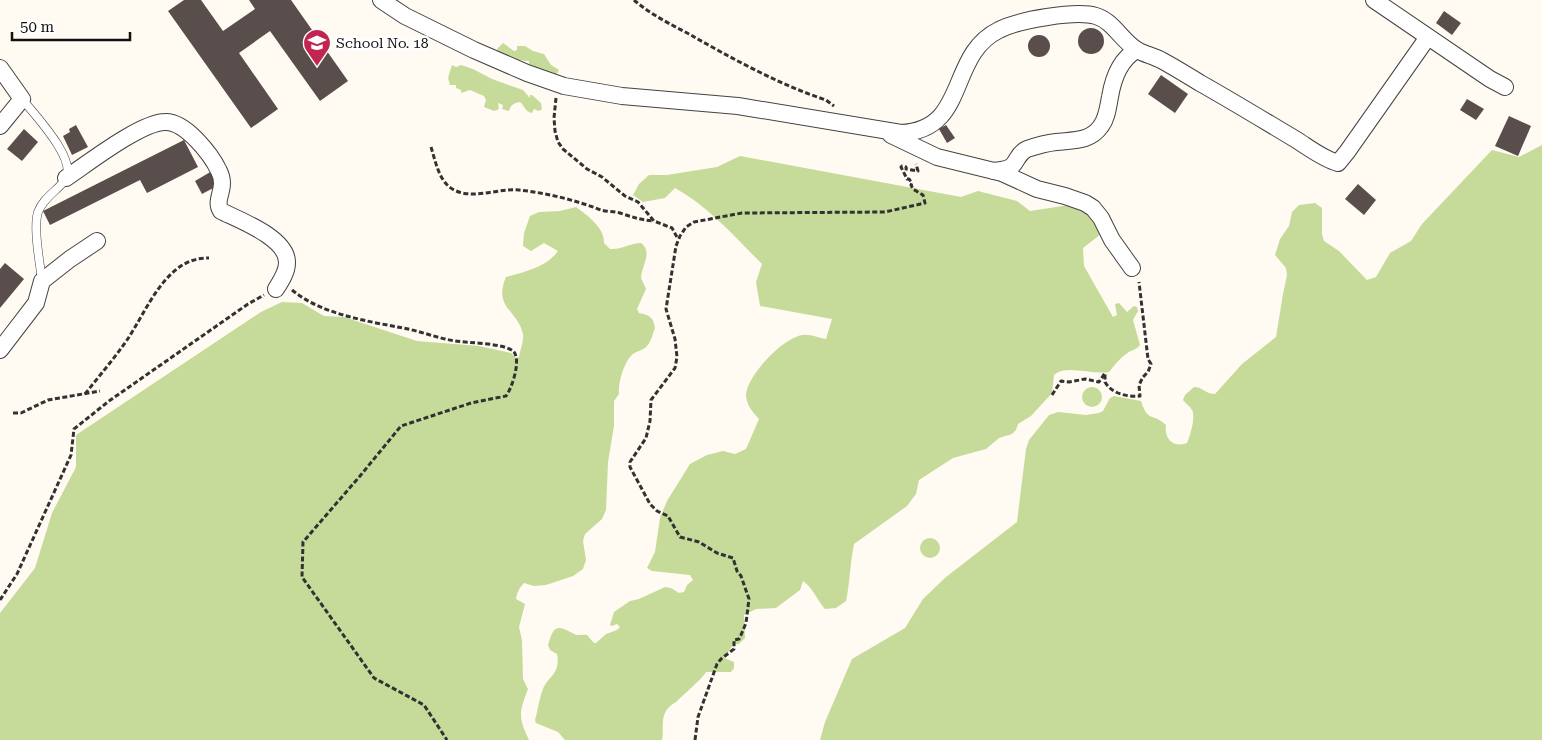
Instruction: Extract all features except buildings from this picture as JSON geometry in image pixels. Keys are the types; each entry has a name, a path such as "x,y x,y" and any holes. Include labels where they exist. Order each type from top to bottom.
{"street":[{"path":"381,0 406,16 474,50 527,73 564,86 622,96 738,106 868,128 905,132 923,128 937,120 949,106 961,75 976,49 994,32 1021,22 1067,15 1095,16 1107,22 1137,50 1172,66 1338,163 1428,37"},
{"path":"1374,0 1490,80 1505,87"},
{"path":"994,171 1012,166 1018,155 1027,150 1054,142 1081,140 1100,129 1106,118 1112,88 1122,61 1137,50"},
{"path":"0,68 22,99 0,126"},
{"path":"66,178 153,124 166,122 180,126 189,132 219,171 223,182 218,202 219,208 262,232 286,254 286,269 276,289"},
{"path":"868,128 901,139 937,158 994,171 1037,189 1072,198 1091,207 1101,218 1112,240 1132,268"},
{"path":"0,350 36,303 42,281 97,241"}],"lane":[{"path":"22,99 66,158 68,172 66,178 45,200 38,214 37,226 42,281"}],"path":[{"path":"634,0 646,10 712,47 763,73 826,100 838,110 843,124"},
{"path":"556,92 554,118 557,141 562,149 625,196 638,202 654,221"},
{"path":"431,147 441,178 451,188 462,193 472,194 511,189 545,193 605,211 654,221 672,228 679,239"},
{"path":"695,740 698,717 717,664 720,659 734,649 734,640 739,639 741,636 747,618 746,613 749,599 733,558 717,554 698,542 680,537 668,516 657,511 650,504 630,467 630,462 646,438 650,421 651,400 675,368 677,357 675,339 666,309 682,231 694,222 742,212 885,212 925,203 923,195 913,189 912,183 907,179 901,167 918,171 915,162 919,160"},
{"path":"85,394 118,353 155,294 173,272 191,260 209,258"},
{"path":"1052,396 1061,381 1071,382 1085,379 1100,382 1105,373 1106,384 1115,392 1138,397 1141,395 1139,385 1151,364 1148,358 1140,283 1132,268"},
{"path":"0,600 17,574 71,455 71,440 74,429 109,401 223,321 248,304 276,289 285,287 291,289 324,309 361,320 403,328 453,341 502,346 513,351 516,357 516,368 512,384 506,396 471,403 401,426 303,542 302,577 374,678 424,705 447,740"},
{"path":"13,413 21,413 48,400 100,391"}],"green space":[{"path":"503,43 514,51 517,50 517,46 525,46 533,51 544,54 551,65 559,70 556,75 529,66 529,61 515,60 498,52 497,49"},
{"path":"452,65 456,67 461,65 473,69 492,79 523,90 530,98 530,95 532,95 541,103 542,109 539,111 534,109 532,113 526,110 520,102 513,105 509,111 502,109 503,105 498,103 499,109 494,111 484,107 486,100 484,96 470,90 461,93 461,90 456,88 456,85 450,85 448,78"},
{"path":"1542,145 1542,740 820,740 825,722 852,659 905,628 923,599 946,577 1017,522 1026,449 1029,440 1049,415 1058,412 1086,415 1099,413 1103,411 1110,398 1114,396 1141,401 1148,415 1166,425 1168,439 1171,442 1178,444 1187,443 1191,432 1193,413 1183,400 1185,395 1194,387 1215,394 1242,364 1276,337 1287,275 1286,268 1275,255 1280,239 1289,226 1292,212 1299,205 1315,203 1322,208 1322,234 1324,241 1339,251 1367,280 1376,277 1390,253 1411,241 1422,224 1492,150 1519,157"},
{"path":"740,156 961,197 978,191 1017,201 1030,211 1069,205 1092,209 1101,234 1083,248 1084,266 1113,317 1117,315 1115,304 1119,303 1127,312 1134,306 1137,307 1138,311 1133,320 1140,345 1123,356 1109,372 1065,370 1054,375 1052,393 1031,416 1018,424 1012,434 999,438 986,449 953,458 919,480 916,494 907,506 854,544 846,601 836,608 825,609 810,587 803,581 800,590 776,608 756,609 744,615 745,638 739,644 733,645 724,658 734,662 734,668 731,672 706,672 669,707 664,716 662,740 565,740 558,732 536,723 535,720 543,689 556,670 558,661 557,654 550,650 548,645 552,634 559,628 576,635 587,635 596,643 606,634 620,627 617,624 610,625 614,612 630,601 665,587 679,593 684,592 687,585 693,580 690,575 652,571 647,568 655,552 660,518 667,501 690,464 707,455 723,451 735,454 746,449 759,419 750,408 746,395 748,387 759,368 776,350 795,337 806,335 826,339 832,319 760,306 756,282 762,264 721,223 699,204 675,188 665,198 643,202 633,195 639,184 649,175 667,175 717,167"},
{"path":"576,207 598,227 604,237 604,243 610,249 641,243 646,250 647,255 641,278 646,289 637,309 639,313 650,317 655,328 648,344 644,349 630,357 622,372 619,394 614,401 614,426 608,462 606,510 602,519 585,534 583,541 586,560 583,569 573,576 546,585 534,586 524,583 517,595 516,599 525,604 519,627 522,640 523,679 528,689 521,709 521,720 529,740 0,740 0,613 35,568 52,513 76,467 76,435 261,312 282,302 302,303 324,316 344,317 417,341 479,346 511,353 516,358 519,357 523,334 516,319 504,302 502,295 506,277 541,265 558,251 544,243 531,251 523,246 524,233 530,216 539,212 560,211"},
{"path":"1092,387 1099,390 1102,397 1099,404 1092,407 1085,404 1082,397 1085,390"},
{"path":"930,538 937,541 940,548 937,555 930,558 923,555 920,548 923,541"}],"place":[{"name":"School No. 18","path":"317,67"}]}
